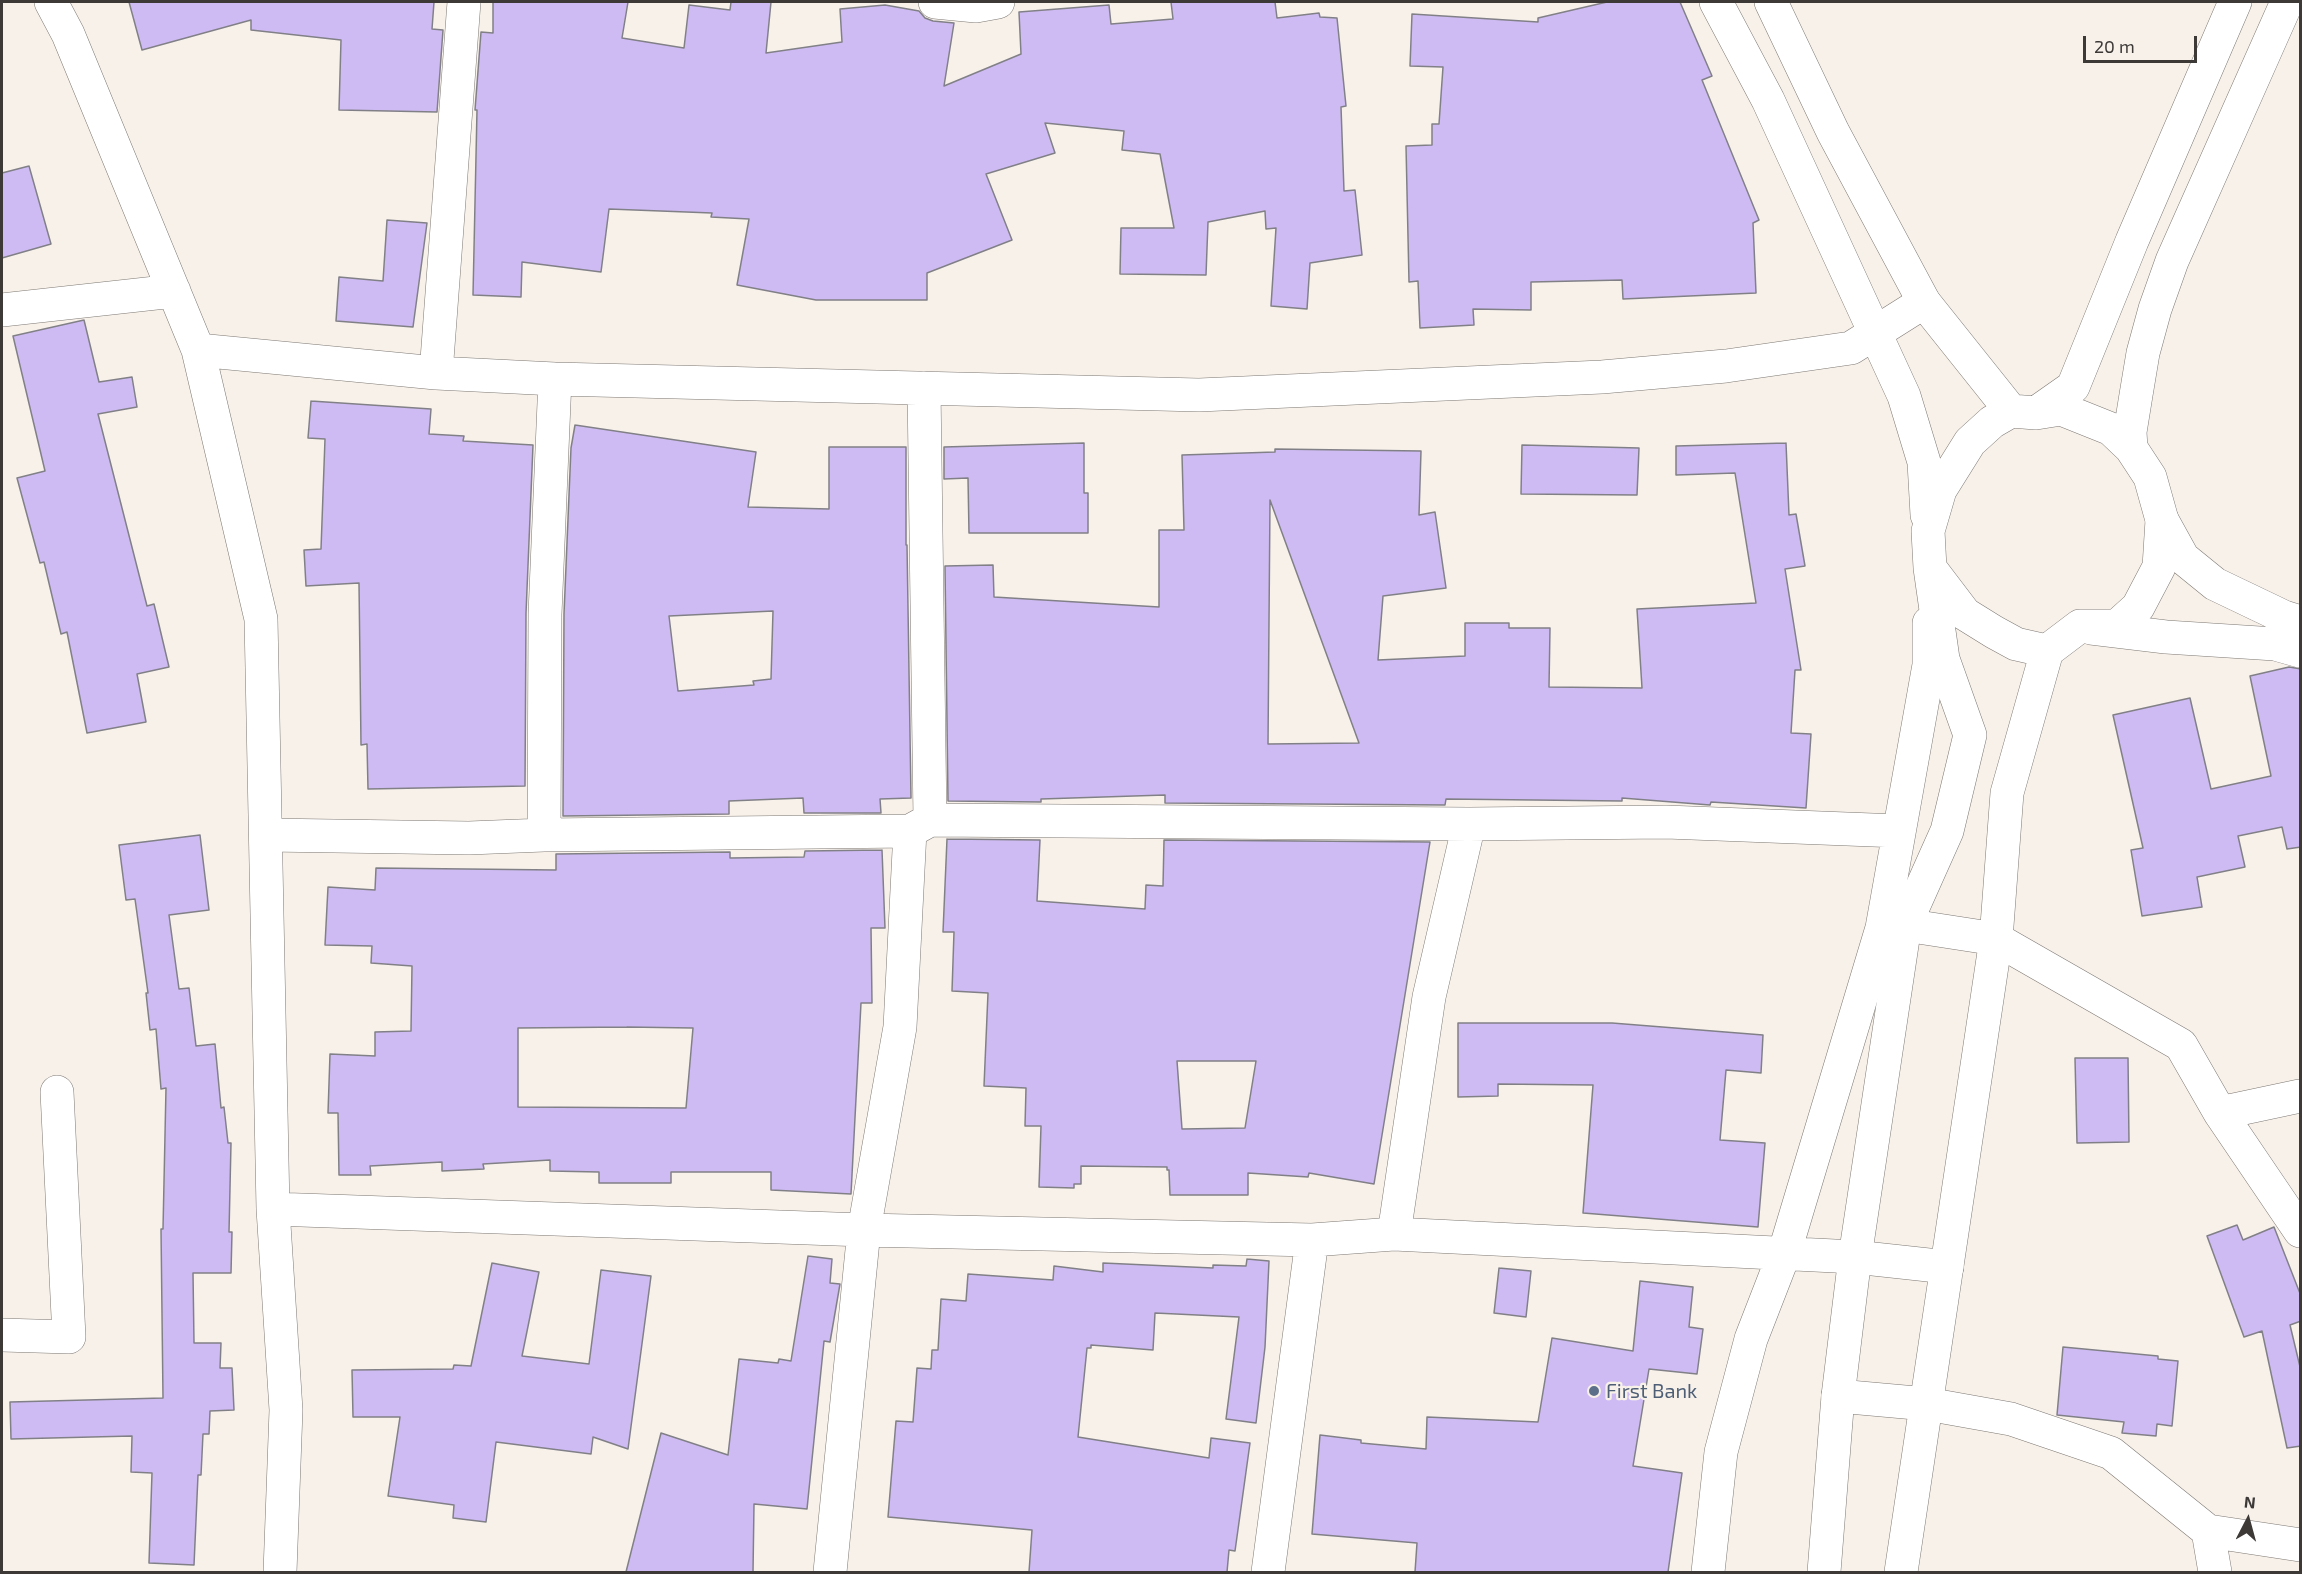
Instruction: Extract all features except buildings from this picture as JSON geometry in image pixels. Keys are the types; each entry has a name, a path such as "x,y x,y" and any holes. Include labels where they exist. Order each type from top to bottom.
{"street":[{"path":"51,2 68,34 198,350 261,619 273,1209 286,1410 280,1572"},
{"path":"436,372 464,2"},
{"path":"935,2 976,6 998,2"},
{"path":"1708,1572 1721,1452 1750,1339 1784,1254 1882,928 1929,665 1930,568 1924,462 1904,396 1768,100 1716,2"},
{"path":"1771,2 1833,132 1924,302 1975,364 2023,412 2061,409 2111,429 2131,448 2150,477 2162,520 2183,558 2215,584 2284,617 2301,622"},
{"path":"1928,531 1940,489 1970,442 1992,422 2023,412 2073,387 2132,241 2235,2"},
{"path":"2131,448 2130,432 2142,363 2158,299 2172,261 2287,2"},
{"path":"2,310 174,291"},
{"path":"198,350 436,372 555,379 776,386 1199,394 1602,377 1726,366 1851,348 1924,302"},
{"path":"544,835 545,614 555,379"},
{"path":"830,1572 864,1230 900,1027 920,825 924,388"},
{"path":"1901,1572 1996,939 2007,793 2048,651 2080,626 2117,626 2138,607 2159,567 2162,520"},
{"path":"1930,568 1965,614 2016,644 2048,651"},
{"path":"1824,1572 1838,1396 1855,1257 1905,925 1947,831 1971,735 1943,659 1930,568"},
{"path":"2080,626 2166,637 2275,644 2301,651"},
{"path":"267,835 469,838 920,825 1666,822 1899,831"},
{"path":"1394,1233 1429,997 1469,824"},
{"path":"1905,925 1996,939 2181,1045 2220,1113 2301,1231"},
{"path":"2,1335 69,1337 57,1092"},
{"path":"2220,1113 2301,1096"},
{"path":"273,1209 864,1230 1312,1240 1394,1233 1855,1257 1947,1267"},
{"path":"1268,1572 1312,1240"},
{"path":"1838,1396 1927,1404 2011,1419 2111,1453 2208,1531 2301,1545"},
{"path":"2208,1531 2214,1572"}],"place":[{"name":"First Bank","path":"1594,1391"}]}
